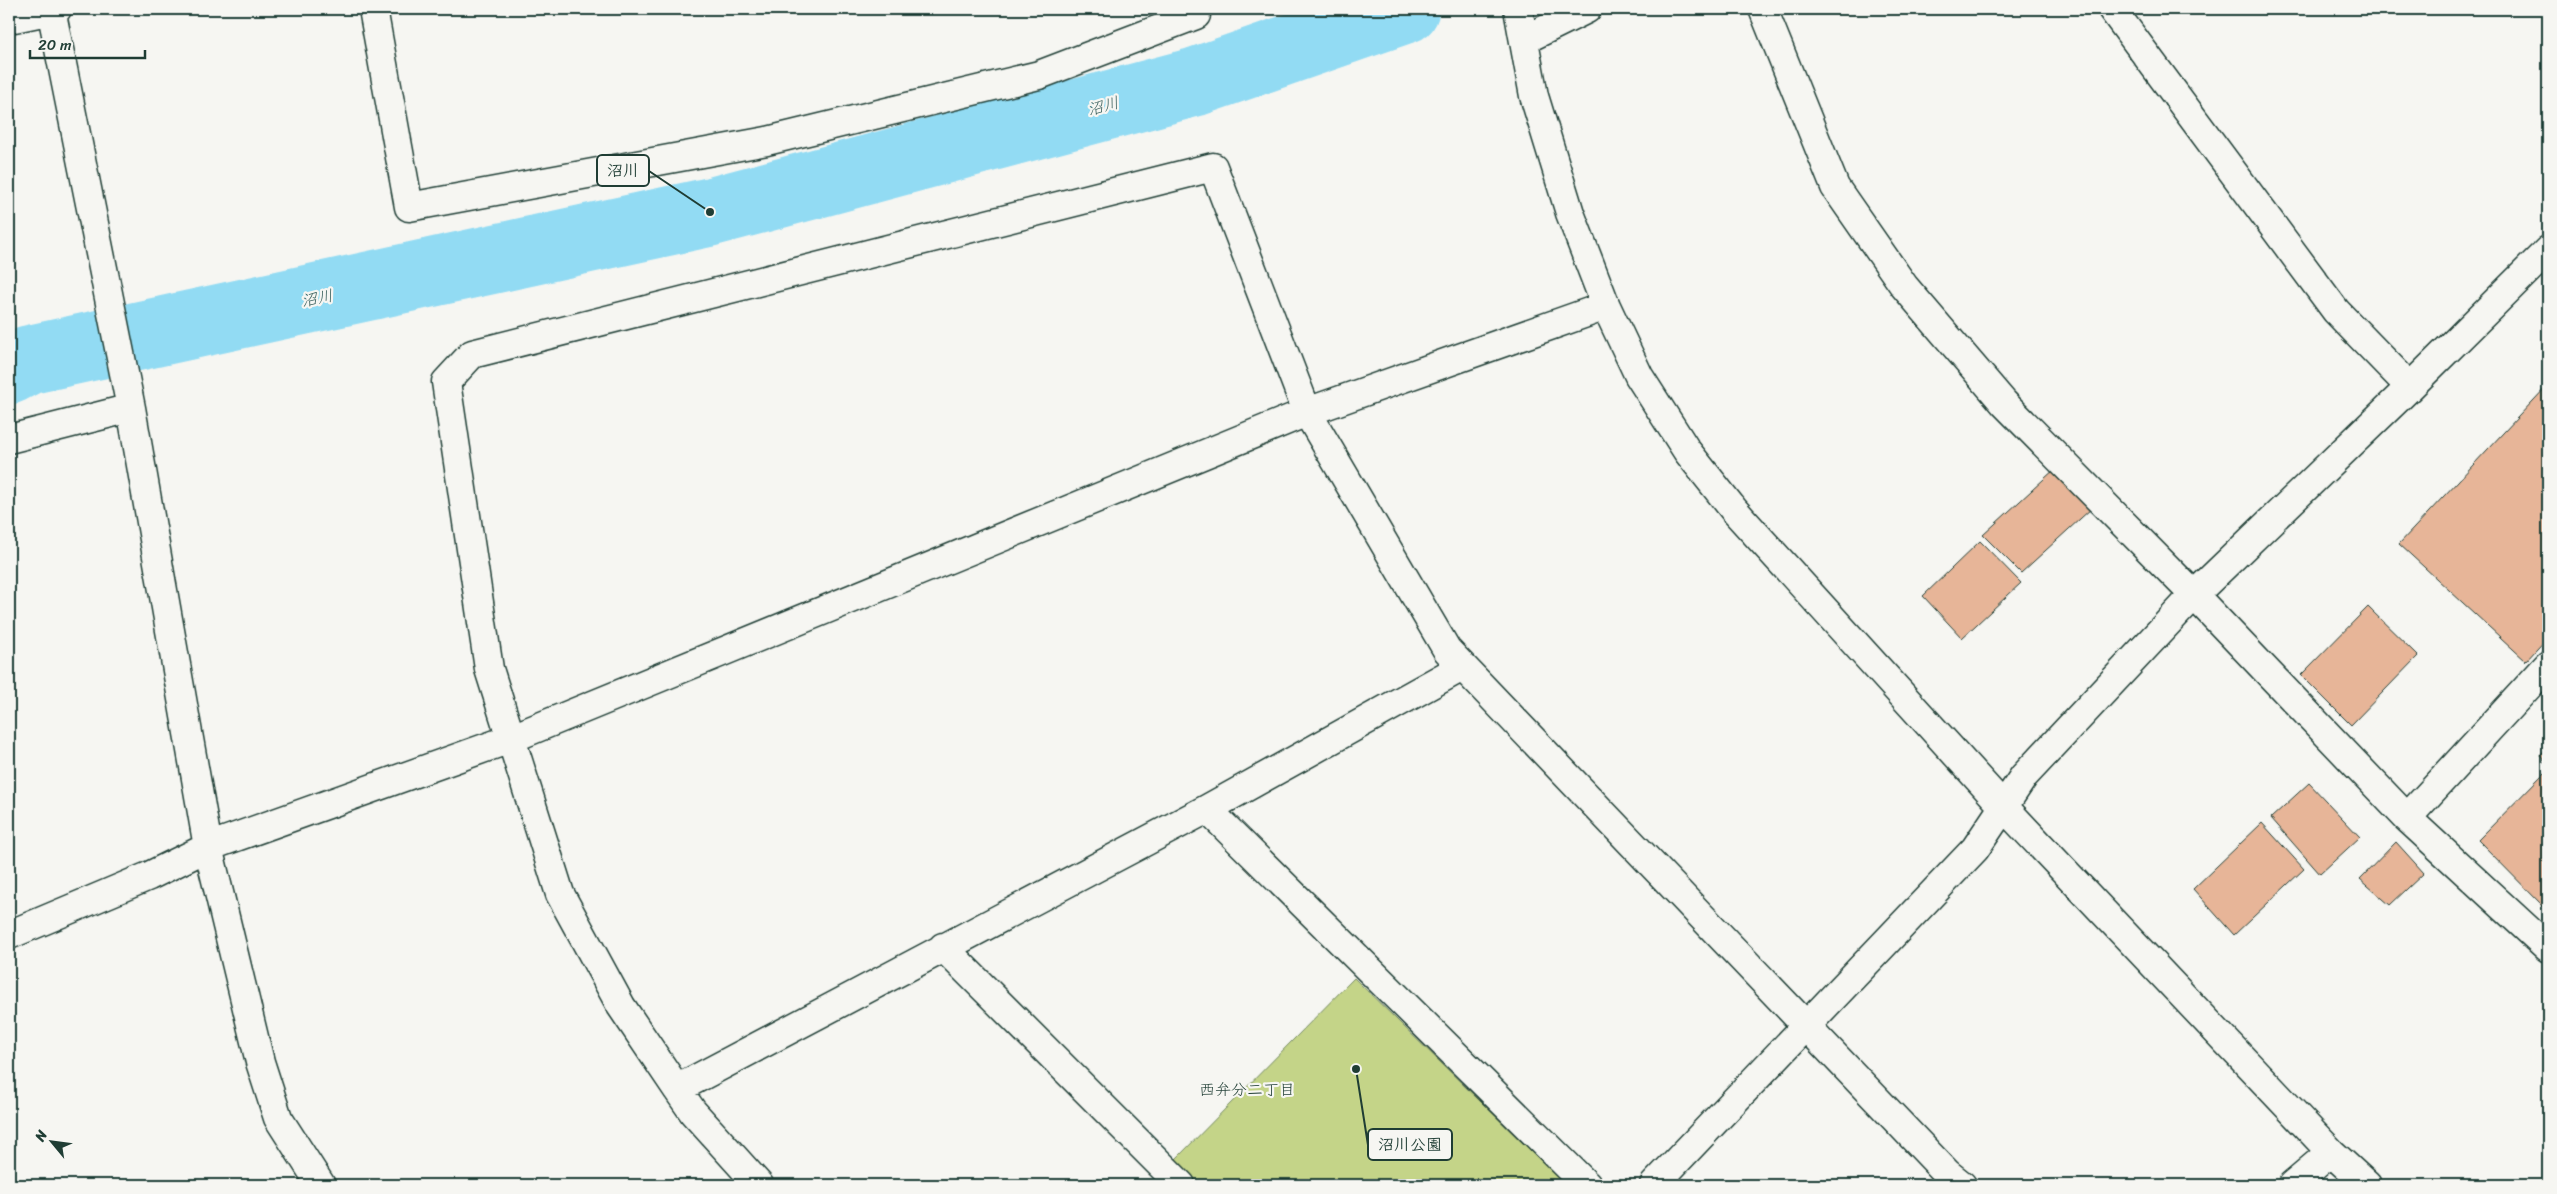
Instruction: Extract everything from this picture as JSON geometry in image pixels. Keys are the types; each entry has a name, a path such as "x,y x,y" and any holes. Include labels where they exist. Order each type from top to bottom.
{"street":[{"path":"9,19 53,9 115,322 208,847 260,1062 278,1118 321,1185"},
{"path":"374,9 409,207 767,141 1039,75 1196,15 1195,9"},
{"path":"1518,9 1534,96 1570,213 1606,306 1640,376 1687,450 1734,510 2003,806 2331,1152 2367,1185"},
{"path":"1524,40 1587,9"},
{"path":"1763,9 1835,187 1904,286 2004,403 2194,595 2407,818 2548,948"},
{"path":"2112,9 2336,310 2410,387"},
{"path":"759,1185 693,1112 677,1089 621,1006 560,894 510,739 490,669 446,382 472,354 1213,167 1307,412 1447,650 1947,1173 1962,1185"},
{"path":"1654,1185 1975,849 2024,776 2194,595 2410,387 2548,250"},
{"path":"9,935 149,876 208,847 510,739 1307,412 1606,306"},
{"path":"9,439 129,399"},
{"path":"2407,818 2548,665"},
{"path":"677,1089 942,947 1207,809 1462,667"},
{"path":"1207,809 1587,1185"},
{"path":"942,947 1181,1185"},
{"path":"2292,1185 2331,1152"}],"green space":[{"path":"1354,978 1566,1185 1199,1185 1175,1160"}],"building":[{"path":"2548,385 2548,637 2526,661 2399,544"},
{"path":"2056,468 2092,508 2021,573 1983,535"},
{"path":"1980,541 2021,583 1962,638 1923,596"},
{"path":"2368,607 2418,656 2351,725 2301,675"},
{"path":"2548,747 2548,766 2541,755"},
{"path":"2548,769 2548,911 2478,840"},
{"path":"2309,783 2360,837 2320,874 2271,818"},
{"path":"2262,823 2304,869 2234,935 2193,889"},
{"path":"2396,842 2424,873 2390,905 2360,879"}],"waterway":[{"name":"沼川","path":"9,370 28,360 710,212 1195,82 1405,9"}],"place":[{"name":"沼川","path":"710,212"},
{"name":"沼川公園","path":"1356,1069"}],"district":[{"name":"西弁分二丁目","path":"1247,1089"}]}
